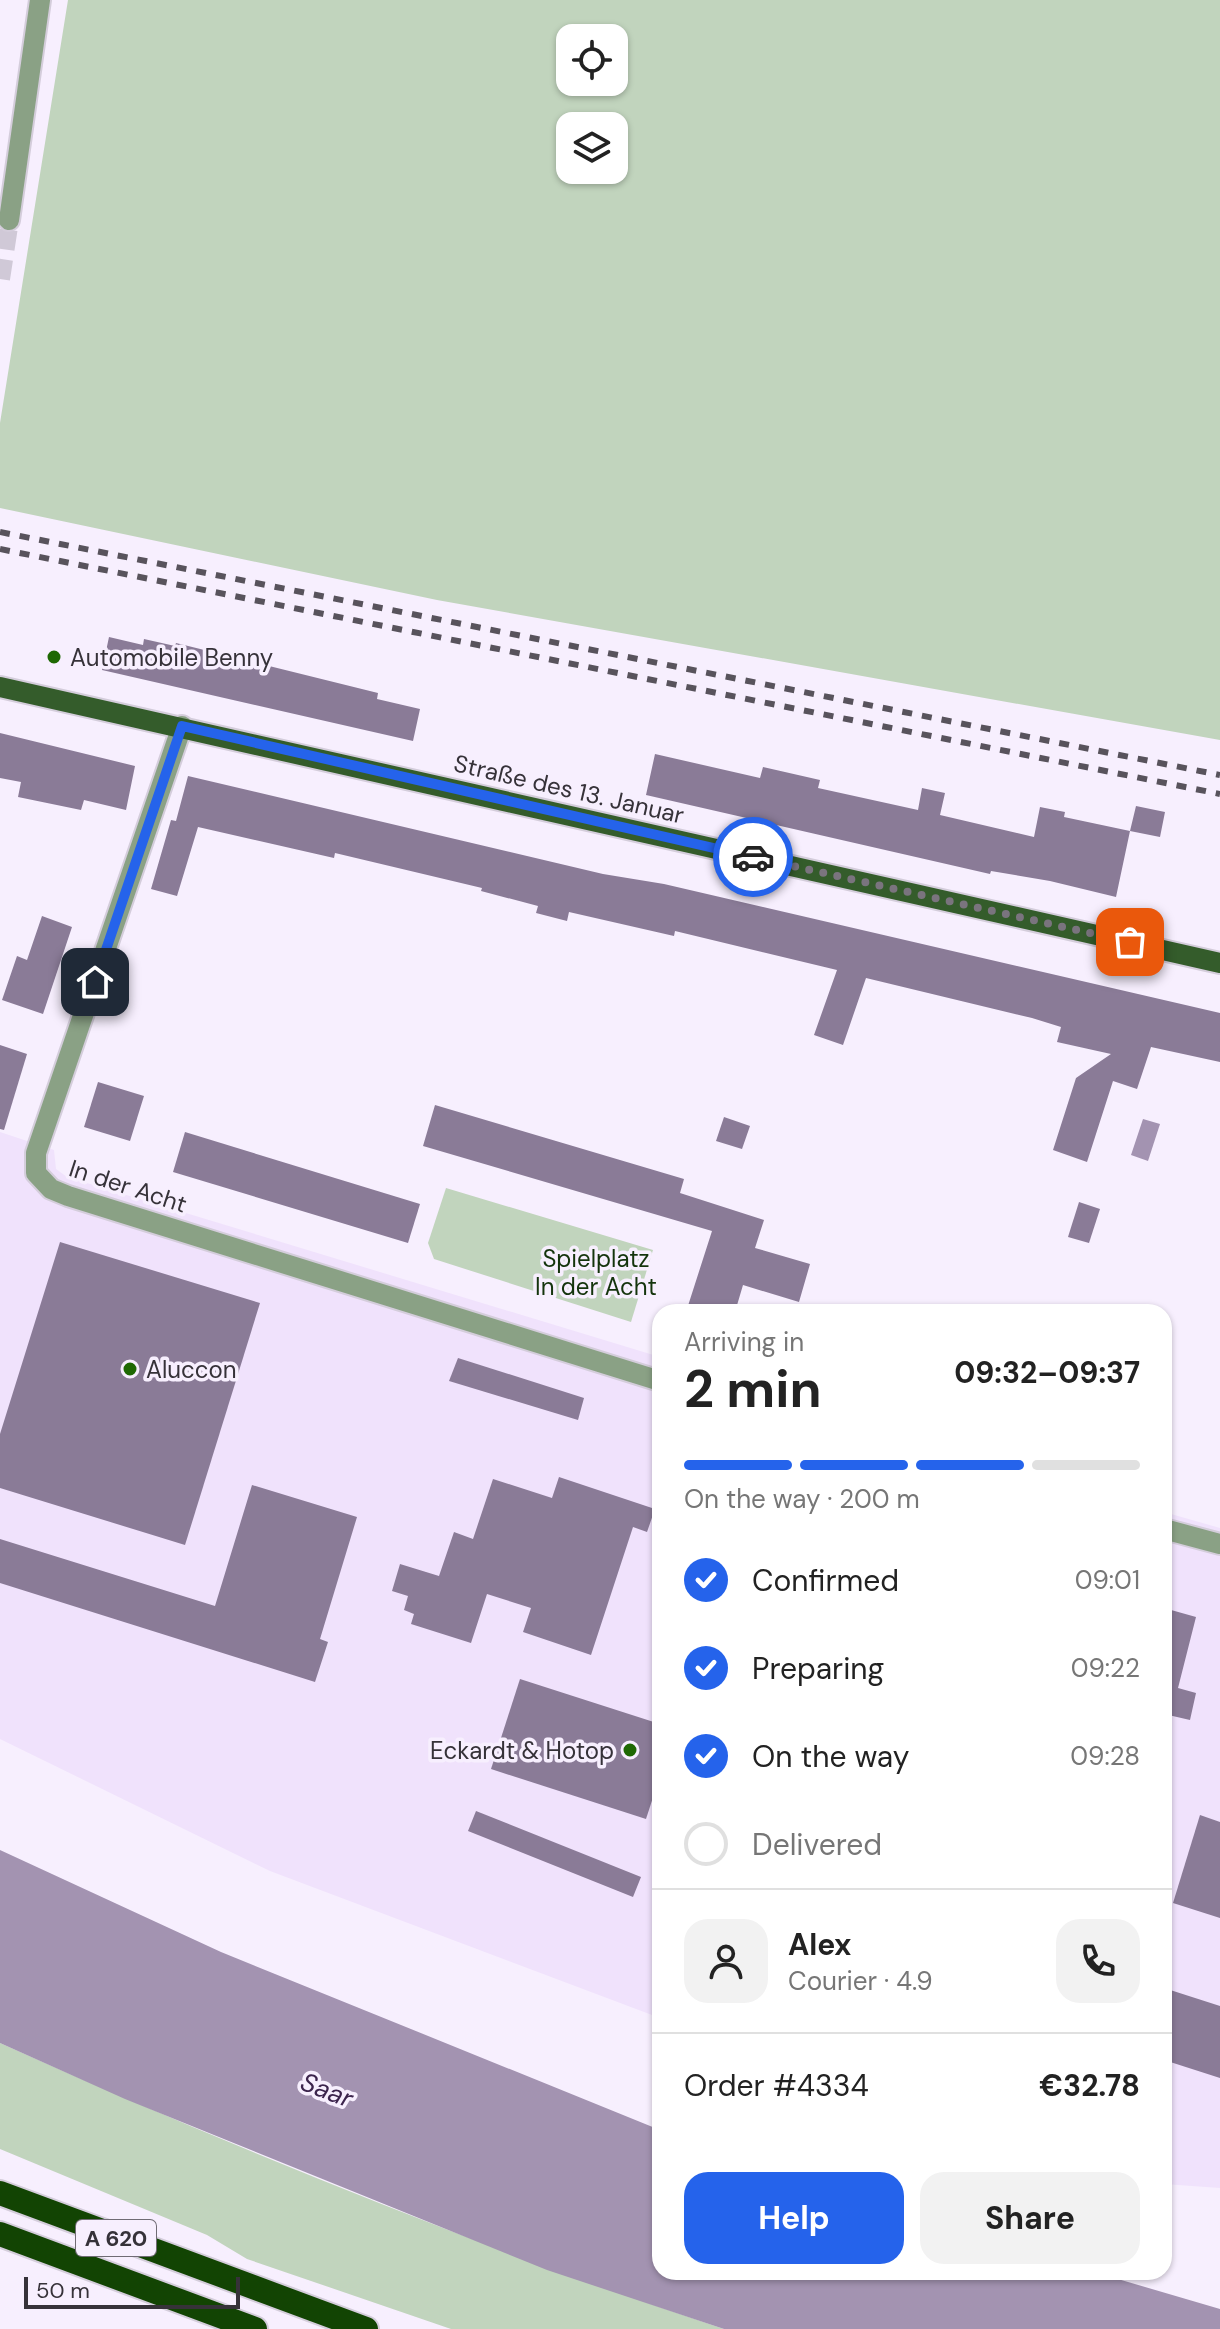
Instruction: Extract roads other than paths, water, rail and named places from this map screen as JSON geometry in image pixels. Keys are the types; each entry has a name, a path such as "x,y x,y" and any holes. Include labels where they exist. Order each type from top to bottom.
{"highway":[{"name":"A 620","path":"0,2193 366,2329"},
{"name":"A 620","path":"0,2234 255,2329"}],"main road":[{"name":"Straße des 13. Januar","path":"0,687 1220,963"}],"street":[{"path":"9,220 40,0"},
{"name":"In der Acht","path":"182,726 36,1153 36,1173 51,1189 68,1196 652,1378"},
{"path":"1172,1531 1220,1544"}],"water":[{"path":"1143,1119 1160,1124 1148,1161 1131,1155"},
{"name":"Saar","path":"0,1850 221,1952 652,2127 652,2280 1121,2280 1220,2309 1220,2329 724,2329 547,2270 125,2099 0,2043"}],"tunnel":[{"path":"0,279 9,220"}],"railway":[{"path":"0,532 1220,775"},
{"path":"0,549 1220,794"}],"place":[{"name":"Automobile Benny","path":"54,657"},
{"name":"Aluccon","path":"130,1369"},
{"name":"Eckardt & Hotop","path":"630,1750"}],"park label":[{"name":"Spielplatz In der Acht","path":"596,1272"}]}
